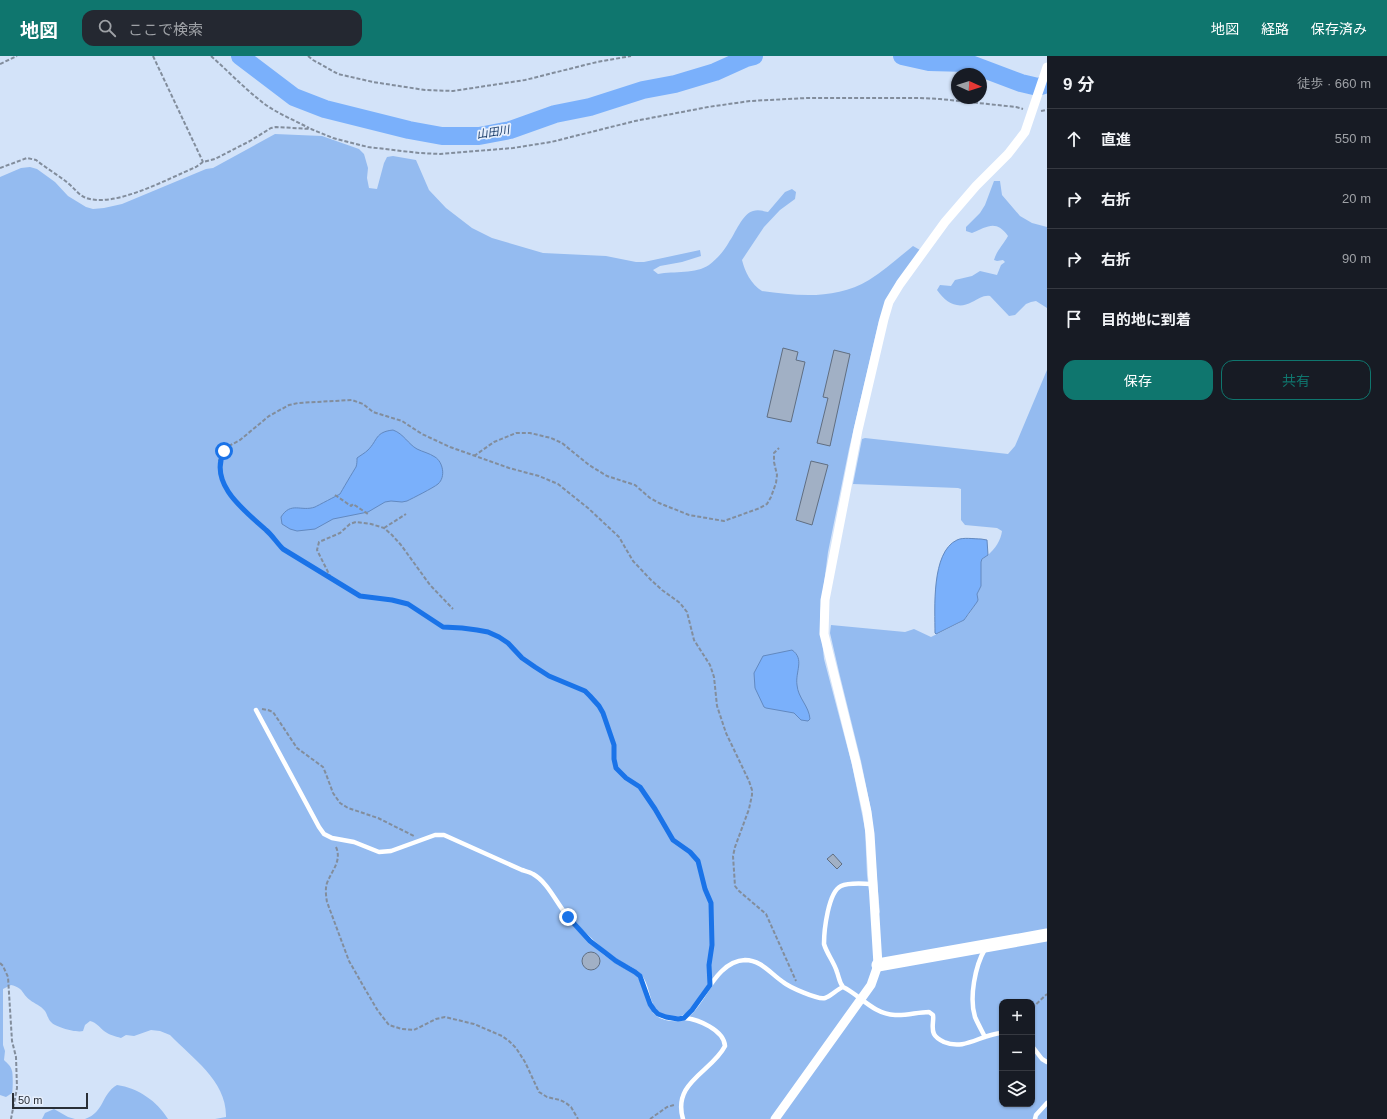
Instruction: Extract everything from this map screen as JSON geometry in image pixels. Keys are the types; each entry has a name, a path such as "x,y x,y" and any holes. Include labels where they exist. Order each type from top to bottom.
{"street":[{"path":"775,1119 872,985 878,965 867,812 824,634 825,600 858,430 884,319 889,302 900,284 945,222 976,186 1008,154 1025,132 1047,67"},
{"path":"878,965 1047,935"}],"lane":[{"path":"256,710 318,827 324,834 332,838 354,842 380,852 391,851 435,835 444,835 533,874 548,888 568,917 590,941 616,961 640,976 650,1004 658,1014 678,1019 691,1018 702,1022 723,1037 725,1046 689,1085 683,1097 683,1119"},
{"path":"873,884 844,885 839,887 834,892 830,904 824,944 843,987 868,1005 883,1013 893,1015 929,1012 933,1015 934,1035 938,1039 945,1042 961,1045 992,1034 999,1034"},
{"path":"985,1037 975,1017 973,1006 976,976 981,956 987,946"},
{"path":"684,1018 692,1010 724,968 736,961 750,960 763,965 784,983 816,998 825,998 843,987"},
{"path":"1035,1050 1042,1059 1047,1062"},
{"path":"1035,1119 1036,1115 1047,1103"}],"path":[{"path":"0,64 17,56"},
{"path":"153,56 203,162"},
{"path":"211,56 263,103 311,129 333,138 368,147 419,153 440,154 513,148 551,142 641,120 750,101 814,98 940,99 1033,109"},
{"path":"308,56 338,74 366,81 425,90 453,91 526,80 597,62 631,56"},
{"path":"0,168 27,158 31,158 68,183 82,197 103,201 121,198 196,167 203,162 215,159 250,141 271,128 311,129"},
{"path":"710,985 709,965 712,945 711,903 705,889 698,861 690,852 673,840 640,787 626,778 616,768 614,759 614,745 599,706 585,691 549,676 522,658 508,643 499,637 488,632 477,630 443,627 408,604 392,600 360,596 283,549 268,531 232,498 224,484 219,467 224,451 229,446 240,440 269,416 289,405 305,402 352,400 363,404 373,412 402,422 422,434 450,447 509,468 539,476 558,484 588,508 619,537 633,561 662,590 680,603 687,612 694,640 710,665 714,677 717,706 726,733 752,790 749,809 733,856 735,886 766,914 795,977 797,989"},
{"path":"474,456 494,442 516,433 530,433 544,436 562,443 589,466 607,476 634,485 650,498 659,503 689,515 724,521 767,504 776,484 777,475 774,462 774,453 778,448"},
{"path":"335,495 351,506 352,504 368,514"},
{"path":"384,528 406,514"},
{"path":"331,578 317,550 319,542 340,533 350,524 356,522 371,524 384,528 402,545 430,584 453,609"},
{"path":"256,710 264,709 273,712 297,748 323,767 333,793 340,803 348,808 378,818 422,840"},
{"path":"332,838 339,856 327,884 327,902 349,961 371,1000 389,1024 402,1029 414,1030 436,1019 445,1017 474,1024 502,1036 510,1041 516,1048 525,1062 539,1092 547,1097 566,1103 571,1107 578,1119"},
{"path":"0,963 8,977 12,1041 16,1057 17,1088 11,1119"},
{"path":"1035,1005 1047,994"},
{"path":"650,1119 667,1107 672,1105 682,1106"}],"shaded area":[{"path":"275,134 322,136 359,149 364,154 368,168 367,178 369,188 377,189 387,157 393,156 416,160 429,190 446,208 472,228 492,238 543,253 606,256 636,262 644,262 700,250 701,256 682,262 660,266 653,270 658,274 698,270 709,265 723,252 745,216 755,210 768,212 785,192 792,189 796,192 795,199 780,210 764,227 742,260 747,273 758,288 762,291 776,293 817,295 843,291 869,280 913,246 920,250 879,320 849,449 828,552 820,614 824,659 852,765 865,829 869,891 880,914 871,810 861,761 830,633 831,625 905,632 914,629 931,637 959,623 969,614 978,600 977,594 981,586 981,562 991,553 999,541 1002,531 997,528 965,525 961,520 961,489 958,488 853,484 862,439 865,438 1008,454 1015,446 1047,370 1047,1119 215,1119 226,1117 225,1104 221,1092 207,1071 170,1035 160,1031 151,1030 134,1036 126,1035 121,1038 108,1034 90,1021 85,1025 83,1031 66,1029 53,1024 43,1009 30,1000 20,989 11,985 3,989 3,1045 5,1051 4,1060 10,1066 12,1072 12,1093 6,1097 0,1095 0,177 21,168 30,167 37,169 55,182 68,196 86,207 93,209 122,204 206,169 213,168"},
{"path":"994,181 1000,181 1002,195 1020,216 1032,223 1047,227 1047,308 1036,301 1031,302 1026,304 1015,315 1009,316 990,296 983,297 967,304 957,305 948,302 937,290 940,285 951,286 955,280 972,276 980,271 997,275 1001,265 1005,262 1003,260 994,260 998,250 1008,236 1004,231 995,226 991,226 972,233 966,231 966,227 980,213 985,205"},
{"path":"393,430 400,434 417,449 438,459 442,466 443,474 438,484 407,501 385,502 368,512 333,519 315,529 297,531 282,524 281,517 289,509 315,507 340,494 356,467 357,458 368,450 380,435 387,431"},
{"path":"959,539 987,540 988,555 982,559 981,562 981,586 977,594 978,600 964,620 936,634 936,582 943,556 949,546"},
{"path":"792,650 798,657 799,666 797,685 799,694 808,710 810,719 808,721 801,720 794,713 764,707 755,688 754,673 763,656"},
{"path":"117,1085 132,1089 146,1096 164,1112 168,1119 85,1119 100,1108 108,1093"},
{"path":"54,1109 68,1117 75,1119 42,1119 45,1113"}],"building":[{"path":"783,348 798,352 796,360 805,362 791,422 767,417"},
{"path":"834,350 850,354 830,446 817,443 828,398 823,397"},
{"path":"811,461 828,465 812,525 796,520"},
{"path":"833,854 842,864 837,869 827,859"},
{"path":"591,952 597,955 600,961 597,967 591,970 585,967 582,961 585,955"}],"waterway":[{"name":"山田川","path":"240,56 294,97 325,109 409,130 442,136 479,136 510,130 555,114 590,107 643,90 675,84 715,72 754,56"},
{"name":"山田川","path":"902,56 929,62 968,63 1021,83 1038,87 1047,84"}],"route":[{"path":"224,451 219,467 224,484 232,498 258,524 268,531 283,549 360,596 392,600 408,604 443,627 477,630 488,632 499,637 508,643 522,658 549,676 585,691 599,706 603,713 614,745 614,764 616,768 626,778 640,787 673,840 690,852 698,861 705,889 711,903 712,945 709,965 710,985 692,1010 684,1018 678,1019 658,1014 650,1004 640,976 616,961 590,941 568,917"}]}
